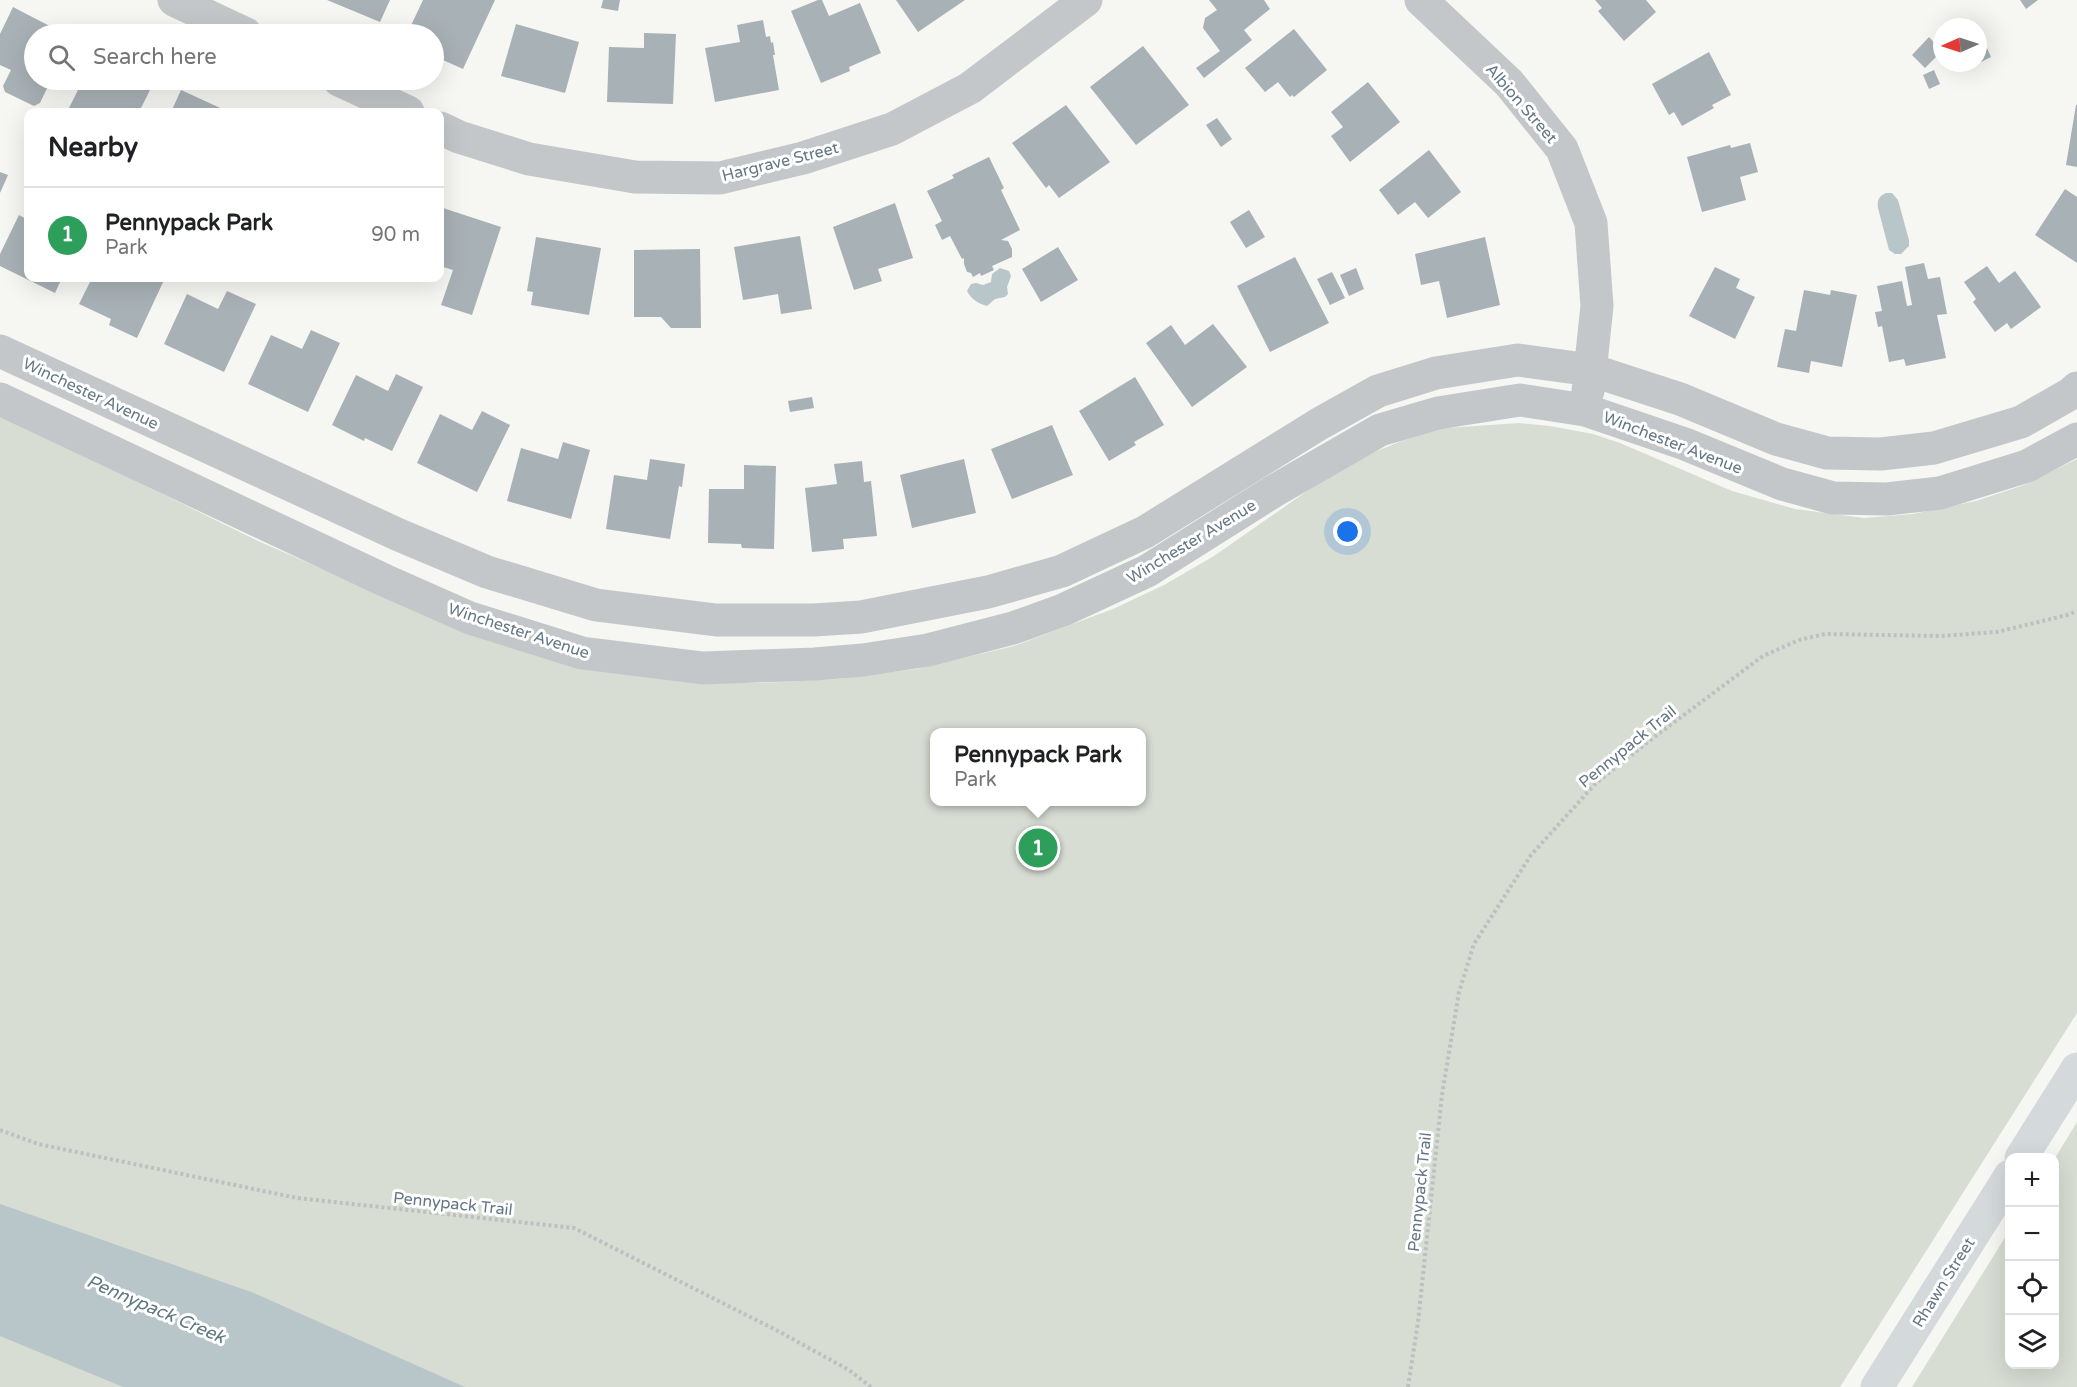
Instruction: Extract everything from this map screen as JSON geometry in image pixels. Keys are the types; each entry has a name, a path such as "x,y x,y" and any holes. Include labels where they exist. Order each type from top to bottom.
{"main road":[{"path":"2024,1153 2077,1069"},
{"name":"Rhawn Street","path":"1877,1387 2005,1184"}],"street":[{"path":"174,0 225,24"},
{"name":"Hargrave Street","path":"444,130 459,137 529,159 635,177 720,178 803,158 892,129 970,88 1086,0"},
{"name":"Albion Street","path":"1421,0 1509,83 1562,149 1590,224 1597,306 1585,410"},
{"path":"361,90 399,108"},
{"name":"Winchester Avenue","path":"0,351 399,535 487,572 596,605 716,620 814,620 861,617 1000,589 1062,571 1145,532 1301,435 1378,391 1436,374 1518,360 1591,370 1680,399 1776,439 1827,453 1881,454 1934,448 2021,422 2077,388"},
{"name":"Winchester Avenue","path":"0,399 470,618 582,652 703,668 863,660 928,650 1013,628 1063,610 1147,571 1274,491 1380,430 1438,413 1520,400 1585,410 1685,444 1782,484 1833,498 1887,499 1940,493 2027,466 2077,439"},
{"path":"282,532 297,488"},
{"path":"1000,589 1013,628"}],"path":[{"name":"Pennypack Trail","path":"1408,1387 1418,1322 1439,1117 1459,992 1474,944 1531,855 1596,783 1763,656 1799,640 1825,634 1940,636 1997,632 2077,611"},
{"name":"Pennypack Trail","path":"0,1130 38,1144 297,1197 574,1228 777,1331 849,1370 871,1387"}],"shaded area":[{"path":"0,414 258,541 396,601 702,682 764,683 836,679 916,669 1014,646 1113,609 1164,585 1214,556 1333,473 1367,455 1432,429 1519,423 1593,434 1620,443 1732,491 1795,509 1864,518 1913,514 1976,501 2024,485 2077,459 2077,1013 1840,1387 0,1387"},
{"path":"2077,1122 2077,1387 1912,1387 2005,1237 2005,1369 2059,1369 2058,1153"}],"water":[{"path":"1886,193 1892,193 1898,200 1909,240 1909,246 1901,254 1895,254 1889,250 1878,208 1879,199"},
{"path":"1000,268 1009,271 1011,276 1007,287 1008,294 995,299 987,306 973,299 967,291 971,284 983,285 991,282 992,274"},
{"name":"Pennypack Creek","path":"0,1204 254,1293 465,1387 123,1387 0,1336"}],"building":[{"path":"327,0 390,0 380,22"},
{"path":"423,0 495,0 463,69 444,60 444,24 412,24"},
{"path":"603,0 620,0 618,11 601,8"},
{"path":"822,0 829,16 860,3 881,53 849,67 850,71 821,83 791,11"},
{"path":"896,0 965,0 918,32"},
{"path":"1209,0 1264,0 1270,9 1244,30 1252,40 1204,78 1196,68 1220,51 1203,28 1205,18 1217,10"},
{"path":"1595,0 1646,0 1656,12 1624,41 1598,11 1602,8"},
{"path":"2020,0 2038,0 2026,9"},
{"path":"13,7 46,24 24,24 24,90 46,90 40,103 34,106 5,92 3,86 11,70 0,65 0,34"},
{"path":"763,20 766,37 770,36 771,43 773,42 779,90 715,102 705,48 740,42 737,25"},
{"path":"516,24 579,42 565,93 501,76"},
{"path":"1294,29 1327,70 1294,97 1292,95 1290,97 1278,82 1265,92 1245,68"},
{"path":"644,33 676,34 673,104 607,102 609,47 644,48"},
{"path":"1929,37 1933,41 1933,60 1925,68 1912,55"},
{"path":"1143,46 1189,105 1136,145 1090,87"},
{"path":"1709,52 1731,95 1712,105 1714,108 1682,126 1674,112 1669,115 1652,84"},
{"path":"1933,70 1940,84 1929,89 1923,75"},
{"path":"1368,82 1400,122 1350,162 1331,136 1343,127 1331,112"},
{"path":"78,90 150,90 141,108 69,108"},
{"path":"181,90 220,108 173,108"},
{"path":"1066,105 1110,162 1059,198 1049,185 1046,188 1012,143"},
{"path":"2077,105 2077,167 2066,165"},
{"path":"1217,118 1232,139 1221,147 1206,125"},
{"path":"1750,143 1758,172 1740,177 1746,200 1702,212 1687,157 1730,145 1731,148"},
{"path":"1429,150 1461,192 1428,218 1415,202 1398,215 1379,190"},
{"path":"989,157 1004,188 1001,190 1020,230 1001,240 1008,241 1012,249 1012,257 992,266 994,270 973,277 967,272 964,258 962,259 950,236 942,240 935,225 942,221 927,191 954,178 952,175"},
{"path":"0,172 8,175 0,193"},
{"path":"2065,189 2077,197 2077,263 2035,235"},
{"path":"895,203 913,258 878,269 882,281 854,290 833,227"},
{"path":"444,208 501,227 472,315 441,305 453,270 444,267"},
{"path":"1249,210 1265,237 1246,248 1230,222"},
{"path":"19,215 24,218 24,278 0,266 0,254"},
{"path":"800,236 812,309 781,314 778,294 743,300 734,247"},
{"path":"536,237 601,248 589,315 531,305 533,292 527,291"},
{"path":"1485,237 1500,305 1447,318 1439,281 1421,285 1415,254"},
{"path":"1058,247 1078,280 1041,302 1022,269"},
{"path":"700,249 701,328 671,328 661,317 634,317 634,250"},
{"path":"1295,257 1329,323 1270,352 1237,286"},
{"path":"1924,263 1928,279 1940,277 1947,314 1937,315 1946,358 1906,366 1904,359 1889,362 1882,326 1878,327 1875,312 1882,311 1877,286 1902,281 1907,306 1912,305 1905,267"},
{"path":"1987,266 1999,283 2015,271 2041,307 2011,329 2007,323 1995,332 1973,302 1976,299 1964,282"},
{"path":"1715,267 1740,279 1736,288 1755,297 1735,339 1689,316"},
{"path":"1356,268 1364,289 1349,296 1340,275"},
{"path":"1332,272 1345,298 1330,305 1317,279"},
{"path":"33,282 60,282 55,293"},
{"path":"90,282 163,282 137,338 109,325 111,319 79,304"},
{"path":"1804,290 1830,295 1831,290 1857,295 1842,367 1811,361 1809,373 1777,367 1785,329 1796,331"},
{"path":"227,291 256,304 224,372 164,344 187,294 218,309"},
{"path":"1213,324 1247,367 1192,407 1146,343 1171,325 1185,345"},
{"path":"311,330 340,343 308,412 248,384 271,335 302,349"},
{"path":"396,374 423,387 392,451 365,438 364,441 332,425 356,375 388,391"},
{"path":"1135,377 1164,425 1134,442 1136,445 1109,461 1079,411"},
{"path":"812,397 814,408 790,412 788,401"},
{"path":"482,411 510,425 477,492 417,463 440,414 472,430"},
{"path":"1052,425 1073,475 1012,499 991,449"},
{"path":"563,442 590,450 571,519 507,501 521,448 558,459"},
{"path":"650,459 685,464 670,539 606,529 614,475 647,480"},
{"path":"964,459 976,513 912,528 900,475"},
{"path":"862,461 864,482 871,481 877,536 843,539 844,549 812,552 805,488 837,484 834,464"},
{"path":"744,465 776,466 774,549 742,548 741,544 708,543 709,489 744,489"}],"place":[{"name":"Pennypack Park","path":"1038,848"}]}
